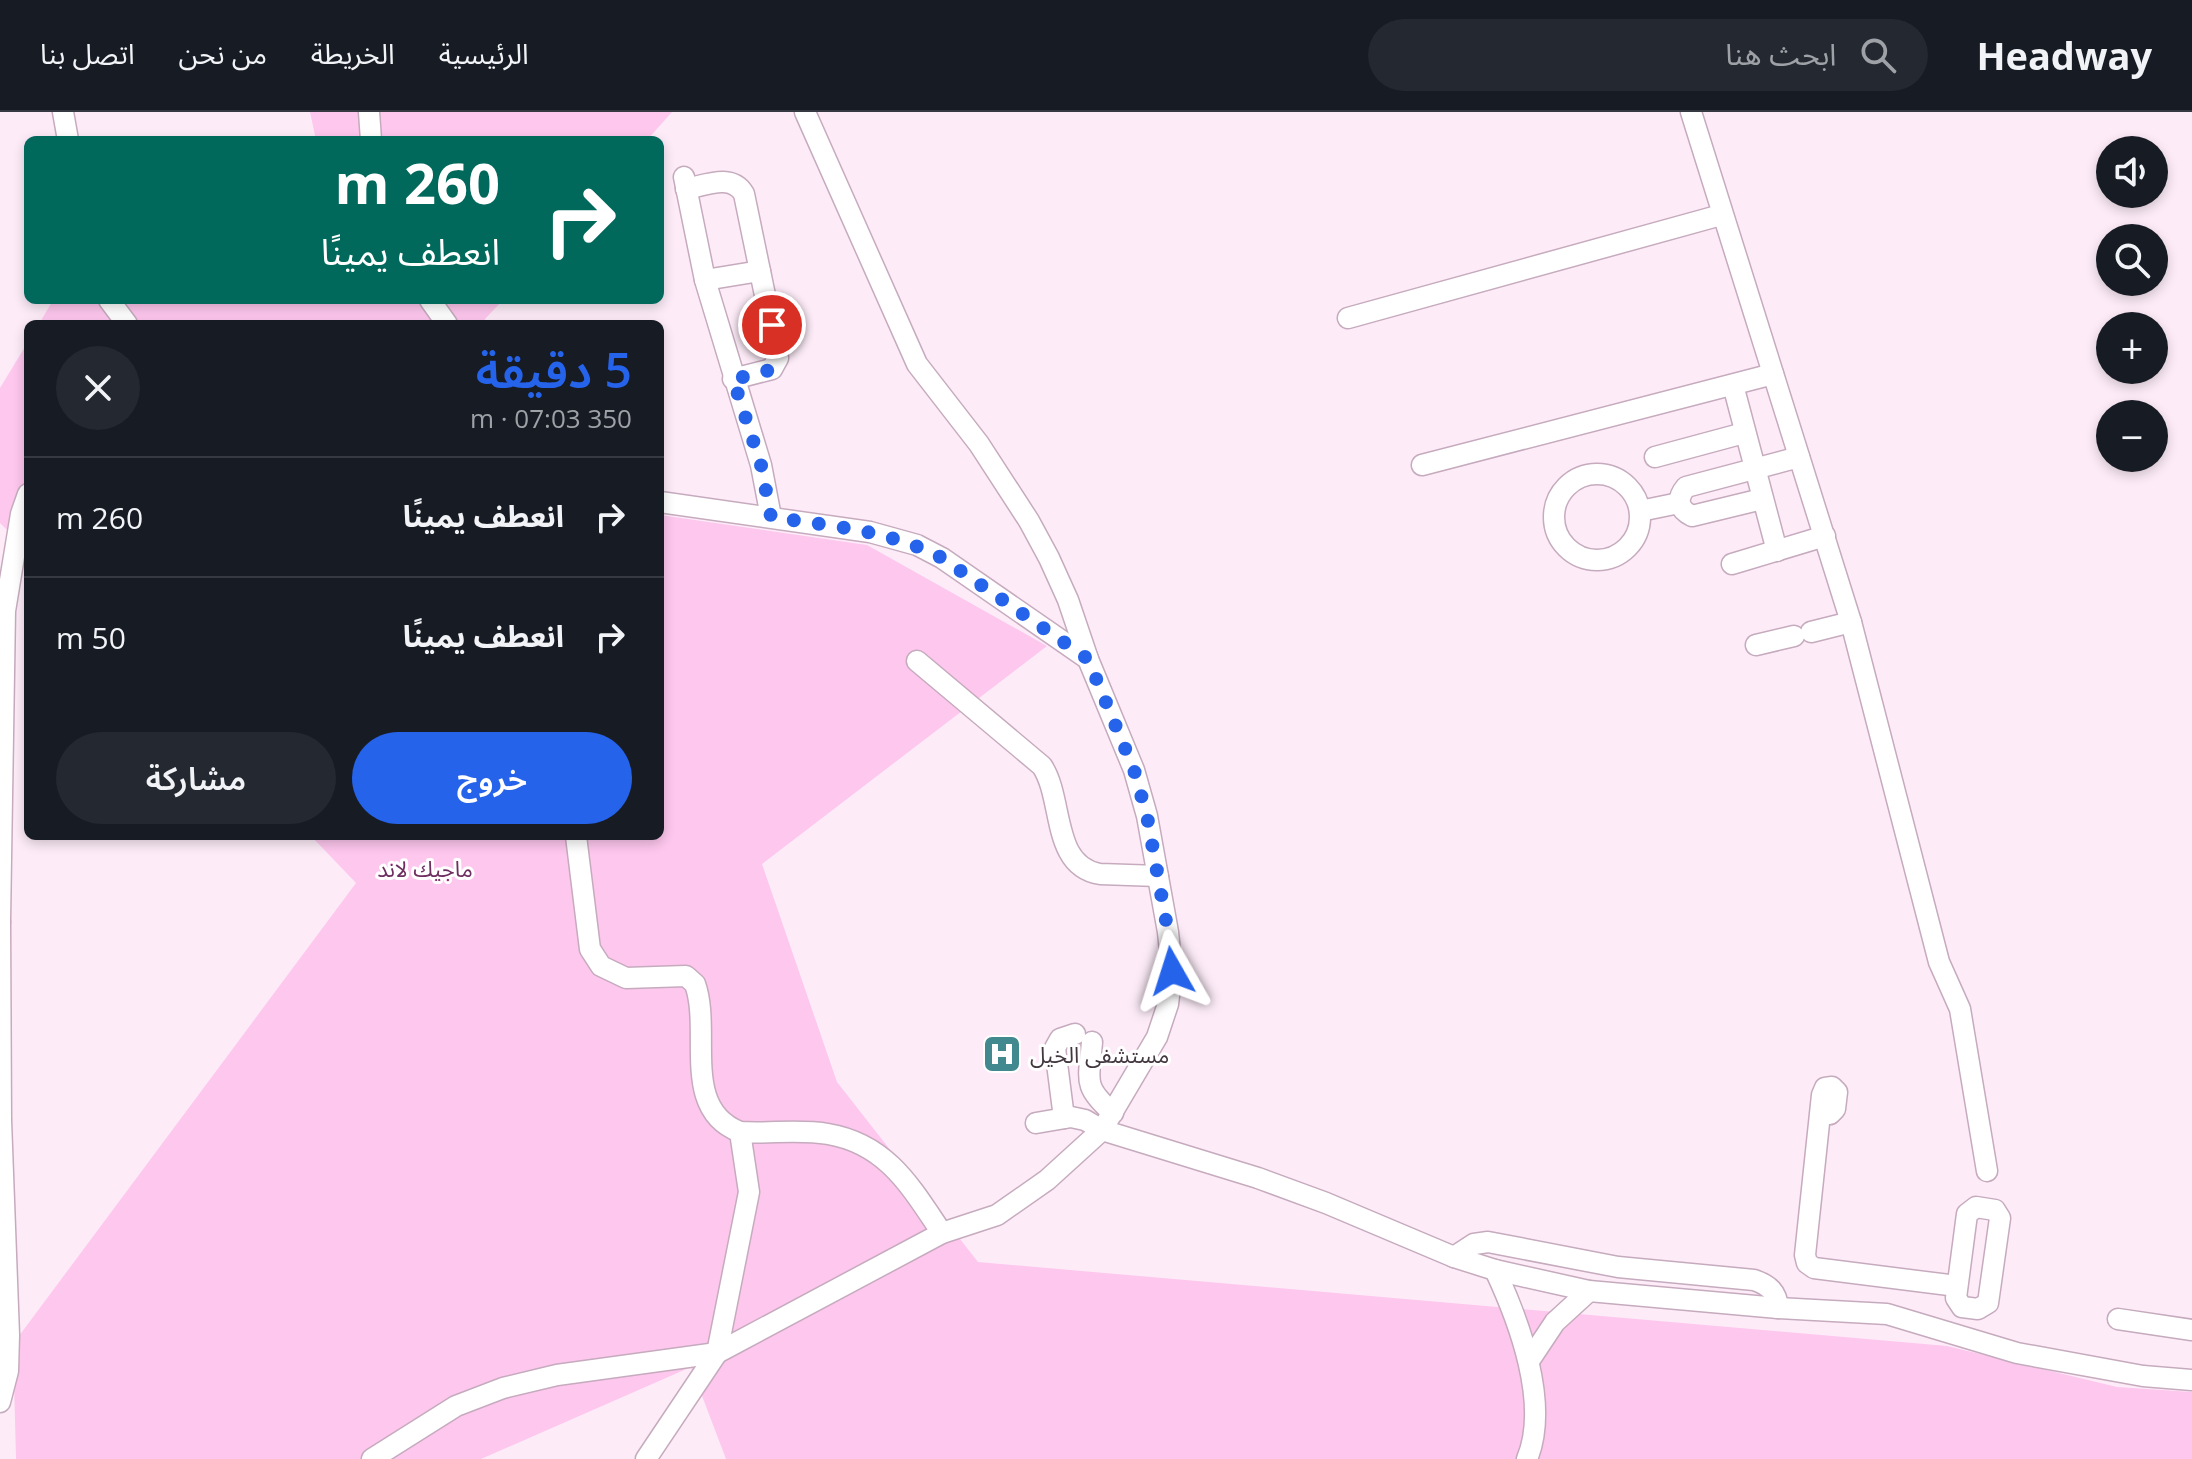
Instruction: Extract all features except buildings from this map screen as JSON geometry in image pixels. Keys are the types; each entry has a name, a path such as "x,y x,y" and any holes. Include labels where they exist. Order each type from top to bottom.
{"street":[{"path":"63,112 67,136"},
{"path":"369,112 371,136"},
{"path":"372,1459 456,1406 503,1388 557,1375 717,1353 942,1233 997,1215 1047,1180 1107,1121 1157,1037 1168,1004 1172,971 1147,816 1134,770 1088,659 1068,600 1029,521 979,444 932,385 906,343 805,112"},
{"path":"1691,112 1851,622 1939,962 1960,1009 1987,1171"},
{"path":"733,379 772,369 778,358 744,194 738,185 725,182 685,183 705,280 733,379 761,465 771,517"},
{"path":"1348,318 1721,215"},
{"path":"705,280 760,271"},
{"path":"1422,465 1773,374"},
{"path":"1733,385 1777,551"},
{"path":"1655,457 1744,433"},
{"path":"1762,499 1692,516 1684,512 1679,503 1680,494 1686,487 1799,457"},
{"path":"1597,473 1607,474 1625,484 1633,492 1640,511 1638,532 1633,541 1617,555 1598,560 1587,559 1569,549 1554,522 1557,501 1568,484 1597,473"},
{"path":"664,489 683,505"},
{"path":"664,503 870,532 917,545 942,558 1088,659"},
{"path":"1640,511 1679,503"},
{"path":"0,1402 8,1371 9,1335 1,1120 0,922 5,611 24,505"},
{"path":"1732,564 1825,536"},
{"path":"1756,645 1851,622"},
{"path":"917,661 1042,766 1051,784 1067,847 1076,863 1091,873 1158,876"},
{"path":"576,840 590,949 601,966 626,978 686,976 693,980 698,990 703,1083 707,1102 716,1118 740,1132 828,1134 869,1149 895,1166 942,1233"},
{"path":"1064,1118 1055,1048 1060,1039 1083,1038 1090,1087 1107,1121"},
{"path":"1820,1114 1805,1255 1807,1263 1814,1268 1957,1286"},
{"path":"1036,1123 1064,1118 1107,1121 1454,1257 1495,1270 1589,1291 1778,1308 1887,1314 2017,1353 2130,1374 2192,1380"},
{"path":"646,1459 717,1353 749,1192 740,1132"},
{"path":"1976,1207 1995,1210 2000,1223 1988,1303 1978,1309 1962,1307 1956,1298 1957,1286 1967,1214 1976,1207"},
{"path":"1454,1257 1474,1244 1488,1242 1618,1267 1754,1280 1772,1290 1778,1308"},
{"path":"1495,1270 1529,1361 1533,1438 1527,1459"},
{"path":"1887,1314 1892,1278"},
{"path":"1529,1361 1555,1322 1589,1291"},
{"path":"2118,1319 2192,1330"}],"green space":[{"path":"310,112 672,112 651,136 315,136"},
{"path":"51,304 499,304 485,320 41,320"},
{"path":"24,349 24,547 0,523 0,388"},
{"name":"ماجيك لاند","path":"664,516 867,545 1047,646 762,864 837,1082 978,1262 1947,1346 2117,1387 2192,1392 2192,1459 726,1459 691,1367 481,1459 16,1459 13,1344 356,883 315,840 664,840"}],"place":[{"name":"مستشفى الخيل","path":"1002,1054"}],"route":[{"path":"772,325 778,358 776,364 766,372 733,379 761,465 771,517 870,532 917,545 942,558 1088,659 1123,740 1147,816 1172,971"}]}
